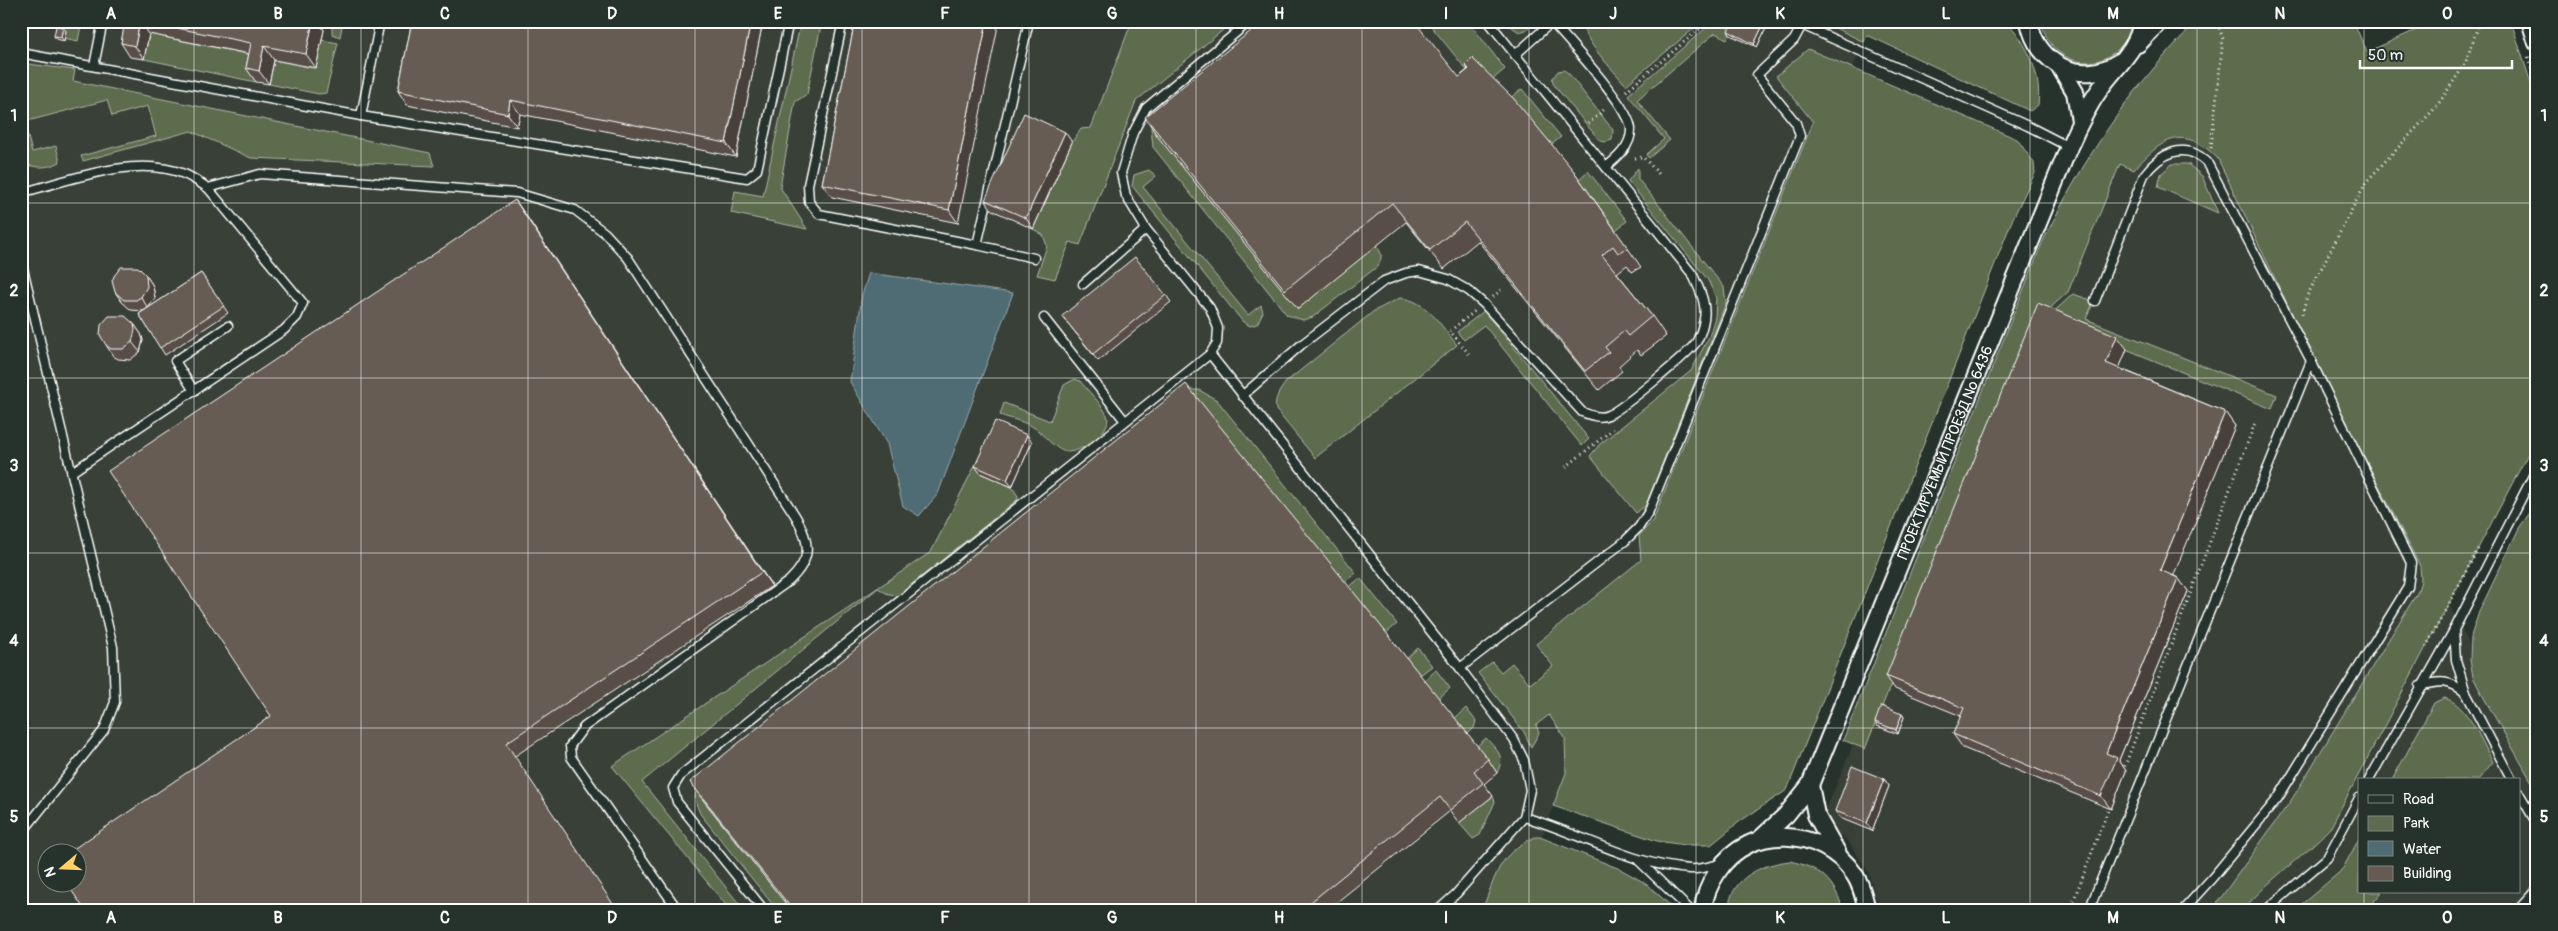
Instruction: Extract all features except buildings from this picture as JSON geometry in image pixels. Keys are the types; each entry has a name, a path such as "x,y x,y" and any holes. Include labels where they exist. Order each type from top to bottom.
{"street":[{"name":"ПРОЕКТИРУЕМЫЙ ПРОЕЗД № 6436","path":"2029,21 2037,46 2047,58 2060,67 2076,72 2094,73 2110,68 2128,55 2140,35 2142,21"},
{"name":"ПРОЕКТИРУЕМЫЙ ПРОЕЗД № 6436","path":"1758,840 1786,815 1810,785 2080,121 2102,86 2160,21"},
{"path":"2530,21 2537,43"},
{"name":"ПРОЕКТИРУЕМЫЙ ПРОЕЗД № 6436","path":"2060,67 2075,92 2080,121"},
{"path":"1810,785 1816,815 1840,857 1855,874 1864,894 1867,910"},
{"path":"1702,910 1710,882 1722,864 1739,850 1758,840 1780,836 1802,838 1822,845 1840,857"}],"lane":[{"path":"94,66 103,21"},
{"path":"361,116 380,21"},
{"path":"21,52 361,116 747,178 757,170 789,21"},
{"path":"843,21 808,185 809,202 819,214 1034,258"},
{"path":"977,245 1029,21"},
{"path":"764,910 677,802 673,788 681,776 1210,354 1217,342 1218,328 1210,308 1146,229 1126,196 1121,173 1131,141 1146,108 1250,21"},
{"path":"1242,396 1301,346 1384,281 1406,273 1419,271 1448,278 1469,291 1484,304 1582,412 1596,416 1608,416 1620,408 1685,354 1696,341 1704,321 1705,308 1693,275 1488,21"},
{"path":"1793,21 2028,126 2069,147"},
{"path":"1515,55 1553,22 1617,99 1629,120 1631,131 1627,145 1606,167"},
{"path":"1460,668 1625,541 1649,511 1800,136 1796,123 1757,76 1794,40 1802,25"},
{"path":"2095,301 2144,175 2158,158 2169,153 2190,152 2200,156 2206,162 2311,361 2411,563 2408,587 2278,798 2213,877 2183,910"},
{"path":"21,193 120,168 142,166 184,174 208,188 303,303 297,317 284,330 72,472"},
{"path":"208,188 260,174 517,193 575,210 605,233 634,266 796,517 805,534 807,551 803,568 789,581 584,726 570,746 571,757 678,910"},
{"path":"1083,284 1146,229"},
{"path":"21,260 113,648 115,702 104,730 21,834"},
{"path":"1044,318 1125,421"},
{"path":"194,391 175,361 228,326"},
{"path":"1210,354 1460,668 1514,740 1524,760 1530,790 1524,817 1456,894 1438,910"},
{"path":"2089,910 2311,361"},
{"path":"2370,778 2420,686 2454,630 2537,468"},
{"path":"2526,491 2537,485"},
{"path":"2454,630 2456,660 2466,693 2511,778"},
{"path":"2420,686 2444,681 2454,684 2466,693"},
{"path":"2520,795 2537,824"},
{"path":"2266,910 2327,858 2358,800"},
{"path":"1524,817 1546,823 1638,860 1692,870 1722,864"},
{"path":"1638,860 1690,910"},
{"path":"2518,910 2537,889"}],"path":[{"path":"1578,132 1708,21"},
{"path":"2200,156 2211,148 2223,39 2217,21"},
{"path":"2297,334 2307,296 2366,182 2437,106 2465,64 2480,21"},
{"path":"1469,354 1450,331 1501,290"},
{"path":"2120,778 2255,423"},
{"path":"1566,467 1614,428"},
{"path":"2526,463 2537,441"},
{"path":"2425,650 2479,547"},
{"path":"2070,910 2112,801"},
{"path":"2247,910 2256,900"}],"shaded area":[{"path":"21,21 1872,21 1512,910 21,910"},
{"path":"2171,125 2210,140 2222,157 2537,777 2537,910 1877,910 1877,902 1868,871 1848,841 1821,822 2093,165"}],"green space":[{"path":"59,21 82,21 78,41 64,38 58,29"},
{"path":"332,21 343,21 340,37 332,34"},
{"path":"801,21 822,21 807,94 795,102 780,187 807,229 731,213 735,191 763,196"},
{"path":"1132,21 1234,21 1136,101 1080,245 1070,242 1055,279 1037,275 1047,246 1043,235 1033,229 1072,142 1081,129 1091,128"},
{"path":"1427,21 1468,21 1505,69 1491,81 1478,84"},
{"path":"1503,21 1534,21 1526,30 1519,32"},
{"path":"1583,21 1703,21 1626,85 1587,37"},
{"path":"1714,21 1730,21 1736,24 1727,39 1715,33 1637,100 1670,140 1649,158 1646,155 1664,139 1628,95"},
{"path":"1832,21 2006,21 2014,29 2031,60 2038,82 2038,105 2030,111 1867,35 1864,42 1833,27"},
{"path":"2041,21 2134,21 2126,39 2115,52 2102,59 2087,62 2072,59 2059,52 2048,39"},
{"path":"2197,21 2353,21 2367,52 2436,21 2511,21 2537,102 2537,433 2530,450 2331,827 2264,888 2243,910 2212,910 2292,799 2417,593 2421,581 2420,566 2301,333 2218,159 2206,148 2194,141 2184,138 2173,139 2163,143 2134,170 2120,164 2068,292 2037,320 1865,749 1843,740 2043,241 2075,180 2111,125 2151,72"},
{"path":"149,34 261,57 256,82 144,59"},
{"path":"322,40 338,43 326,93 319,94 269,84 274,60 313,68"},
{"path":"1808,49 2017,139 2034,163 2035,173 2013,218 1787,790 1739,822 1711,845 1685,845 1657,841 1553,806 1566,773 1565,738 1549,715 1536,725 1539,733 1531,747 1524,732 1478,673 1492,662 1501,672 1512,663 1530,684 1553,666 1536,644 1641,560 1639,536 1653,520 1813,122 1776,76"},
{"path":"21,63 75,70 73,81 430,153 434,166 251,158 191,131 83,161 81,156 156,136 148,106 112,116 107,100 24,122 32,152 56,146 60,162 46,167 31,166 21,163"},
{"path":"1564,70 1613,130 1612,140 1600,141 1554,85 1552,79 1558,71"},
{"path":"1522,89 1561,137 1551,145 1509,99"},
{"path":"1155,114 1376,246 1381,256 1378,266 1313,317 1303,320 1287,315 1153,147 1151,128"},
{"path":"2172,164 2188,164 2202,176 2218,213 2158,187 2161,174"},
{"path":"1638,168 1638,179 1724,287 1726,303 1646,505 1636,513 1590,456 1600,444 1691,371 1709,337 1715,317 1716,298 1708,280 1628,181"},
{"path":"1149,170 1156,176 1143,187 1248,315 1261,305 1263,312 1257,324 1250,326 1243,322 1132,186 1134,175"},
{"path":"1588,171 1627,221 1616,230 1579,179"},
{"path":"2073,294 2094,301 2086,319 2277,395 2272,409 2048,317"},
{"path":"1400,298 1410,300 1426,309 1457,345 1315,458 1276,410 1276,399 1279,392 1286,382 1374,311"},
{"path":"1484,311 1589,439 1582,446 1484,325 1464,340 1457,332"},
{"path":"1075,379 1080,381 1098,402 1107,415 1108,421 1100,435 1077,450 1063,451 1032,427 1000,415 1004,403 1050,421 1064,385"},
{"path":"1189,390 1199,390 1217,400 1356,573 1344,582 700,796 791,910 777,910 701,815 695,798 701,781"},
{"path":"995,426 980,473 1012,487 1018,496 1017,500 897,596 886,593 878,588 642,782 744,910 730,910 612,766 931,552"},
{"path":"2537,503 2537,791 2473,677 2470,660 2471,636 2479,612 2519,528"},
{"path":"1360,578 1397,624 1385,634 1348,588"},
{"path":"1418,648 1432,666 1419,676 1406,659"},
{"path":"1436,670 1450,688 1438,699 1424,681"},
{"path":"2444,698 2452,701 2460,707 2473,724 2493,762 2480,778 2393,778 2434,703"},
{"path":"1466,708 1476,721 1474,728 1467,735 1454,719"},
{"path":"1486,738 1497,750 1500,757 1501,762 1497,773 1476,747"},
{"path":"1493,796 1495,802 1480,835 1473,839 1459,823"},
{"path":"1535,837 1540,837 1620,869 1647,884 1675,910 1482,910 1495,876 1505,859 1522,844"},
{"path":"2358,841 2358,894 2380,894 2367,910 2295,910 2342,870"},
{"path":"1790,861 1810,867 1824,876 1835,890 1843,910 1728,910 1730,899 1735,889 1750,874 1769,865"}],"water":[{"path":"869,273 1013,293 938,494 919,516 903,506 887,444 850,382 862,295"}]}
